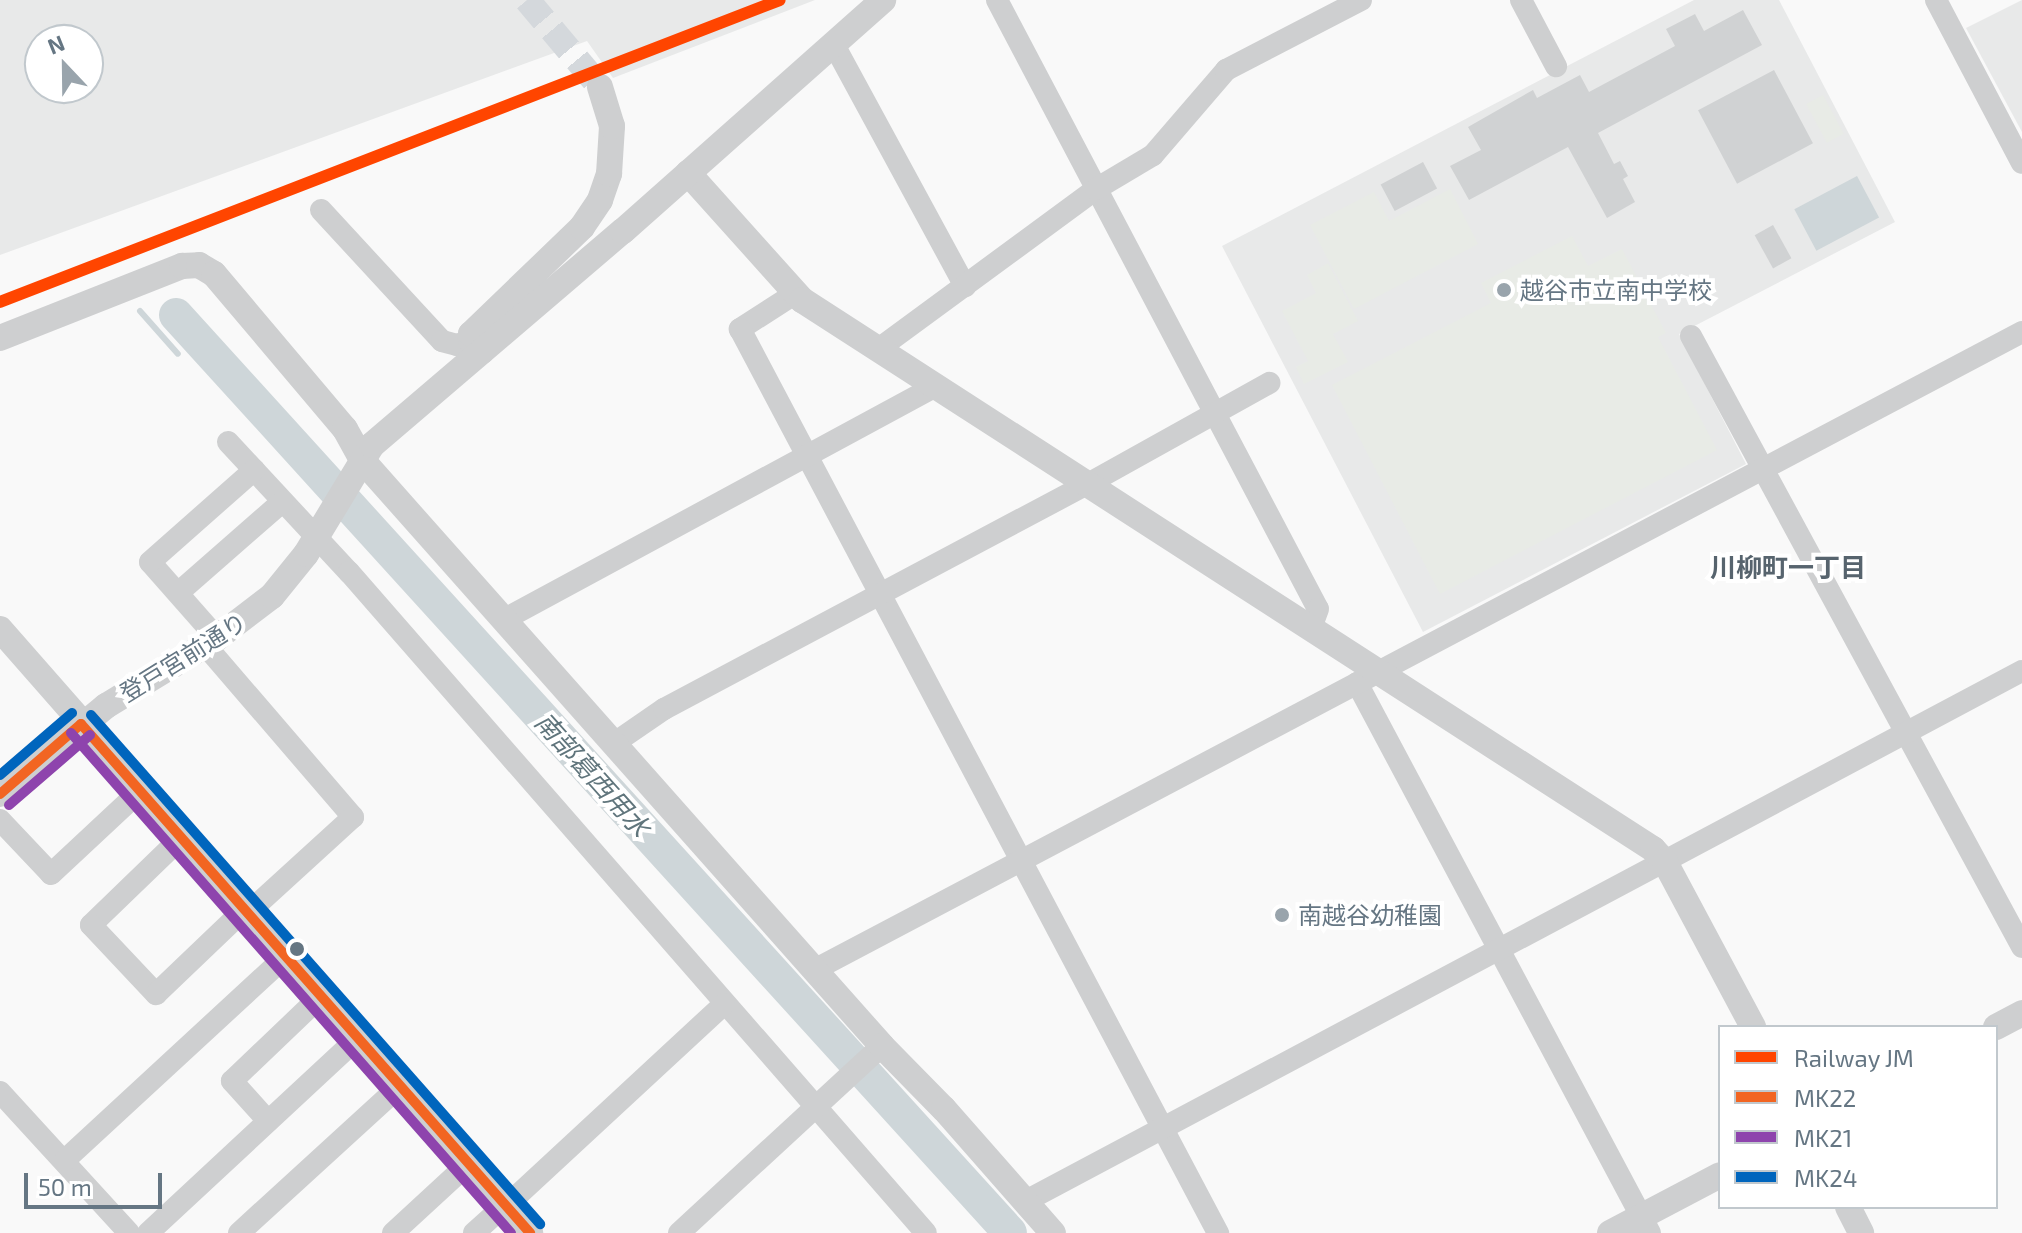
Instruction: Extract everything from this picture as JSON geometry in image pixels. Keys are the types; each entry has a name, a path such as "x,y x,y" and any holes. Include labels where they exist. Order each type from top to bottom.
{"street":[{"path":"321,210 442,341 476,345 688,173 883,0"},
{"path":"997,0 1318,609 1311,628"},
{"path":"877,350 1096,189 1153,155 1226,70 1361,0"},
{"path":"1521,0 1556,66"},
{"path":"1936,0 2022,163"},
{"path":"833,43 965,286"},
{"path":"476,345 471,334 491,311 582,227 600,200 609,174 612,126 600,87"},
{"path":"688,173 796,293 877,350 1311,628 1367,678 1653,849 1665,862 1752,1025"},
{"path":"0,338 182,266 199,265 214,274 345,429 360,467 503,620 816,969 878,1050 944,1109 1053,1233"},
{"path":"796,293 740,329 1218,1233"},
{"path":"816,969 2022,332"},
{"path":"1691,336 2022,947"},
{"name":"登戸宮前通り","path":"0,794 81,724 211,641 272,596 383,435 476,345"},
{"path":"613,744 664,709 1086,485 1269,383"},
{"path":"503,620 936,386"},
{"path":"228,442 314,538 349,572 926,1233"},
{"path":"181,838 91,925 156,994 353,817 211,641 178,593 150,562 254,470"},
{"path":"178,593 282,502"},
{"path":"0,629 530,1233"},
{"path":"1024,1202 2022,671"},
{"path":"1367,678 1502,950 1646,1225"},
{"path":"0,820 51,874 140,791"},
{"path":"65,1160 286,956"},
{"path":"268,1121 232,1081 321,996"},
{"path":"474,1233 724,1004"},
{"path":"1998,1026 2022,1013"},
{"path":"0,1092 131,1232 268,1121 357,1039"},
{"path":"679,1233 878,1050"},
{"path":"239,1233 399,1087"},
{"path":"393,1233 468,1164"},
{"path":"1610,1233 1646,1225 1718,1176"},
{"path":"1849,1209 1861,1233"}],"shaded area":[{"path":"0,0 815,0 613,78 587,41 0,255"},
{"name":"越谷市立南中学校","path":"1694,0 1779,0 1895,222 1679,334 1746,464 1423,632 1222,246"},
{"path":"2022,0 2022,132 1966,28"},
{"path":"1823,95 1844,134 1827,143 1806,104"},
{"path":"1857,176 1879,217 1816,251 1794,209"},
{"path":"1450,189 1478,244 1354,309 1310,225 1374,192 1389,221"},
{"path":"1572,236 1588,266 1622,249 1666,333 1658,337 1717,450 1440,594 1332,385 1491,303 1481,283"},
{"path":"1328,263 1358,321 1333,334 1348,362 1304,384 1296,367 1308,361 1282,311 1316,293 1307,275"}],"building":[{"path":"1743,10 1762,45 1598,133 1614,164 1620,161 1628,176 1623,179 1635,202 1607,218 1568,147 1469,200 1450,166 1481,150 1468,127 1533,90 1537,98 1580,75 1589,92 1675,46 1666,29 1695,14 1704,31"},
{"path":"1774,70 1813,143 1737,184 1698,110"},
{"path":"1423,162 1437,188 1395,211 1381,185"},
{"path":"1773,225 1791,258 1773,268 1755,235"}],"waterway":[{"path":"140,311 178,354"},
{"name":"南部葛西用水","path":"176,315 1010,1233"}],"tunnel":[{"path":"527,0 600,87"}],"rail line":[{"name":"JM","path":"0,302 780,0"}],"transit line":[{"name":"MK24","path":"0,775 72,713"},
{"name":"MK24","path":"91,715 540,1224"},
{"name":"MK22","path":"81,724 530,1233"},
{"name":"MK22","path":"0,794 81,724"},
{"name":"MK21","path":"71,733 511,1233"},
{"name":"MK21","path":"9,805 90,735"}],"place":[{"name":"越谷市立南中学校","path":"1504,290"},
{"name":"南越谷幼稚園","path":"1282,915"}],"district":[{"name":"川柳町一丁目","path":"1788,567"}]}
